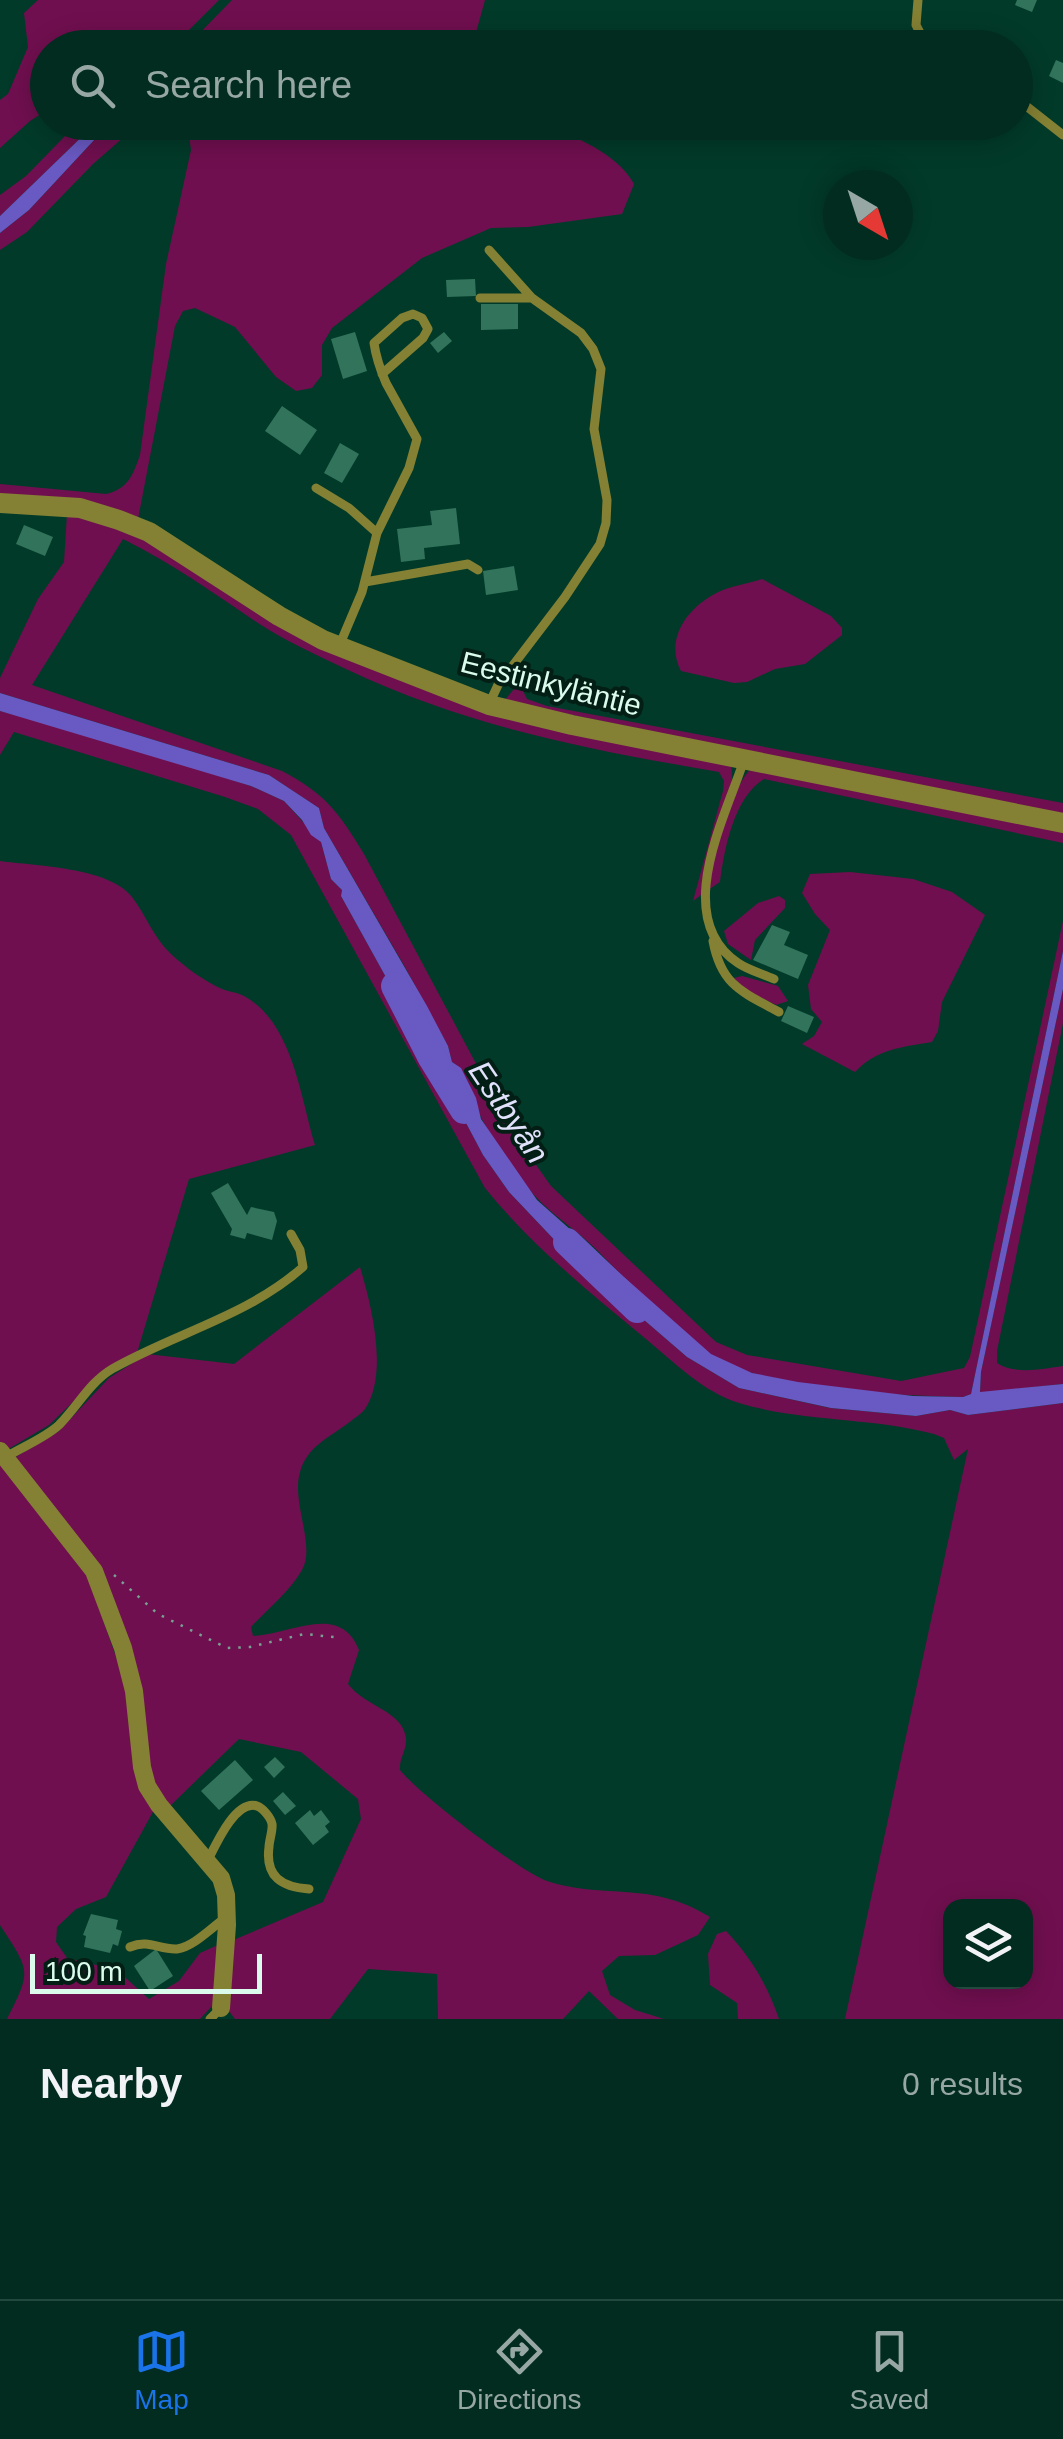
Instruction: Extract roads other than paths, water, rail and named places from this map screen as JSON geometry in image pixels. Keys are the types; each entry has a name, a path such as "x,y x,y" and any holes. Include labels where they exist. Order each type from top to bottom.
{"street":[{"name":"Eestinkyläntie","path":"0,503 80,508 149,532 279,616 339,647 489,705 1063,824"},
{"path":"3,1454 94,1571 130,1677 147,1786 221,1878 226,1917 220,2016"}],"lane":[{"path":"918,0 918,30"},
{"path":"1033,111 1063,135"},
{"path":"489,250 532,298 581,333 593,349 601,369 594,429 607,500 600,544 498,685 489,705"},
{"path":"480,298 532,298"},
{"path":"339,647 365,582 377,533 409,468 417,439 382,374 374,343 402,318 413,314 422,318 428,329 423,338 382,374"},
{"path":"316,488 349,508 377,533"},
{"path":"365,582 468,564 478,570"},
{"path":"744,760 706,872 704,902 717,964 727,980 778,1012"},
{"path":"713,938 738,964 774,978"},
{"path":"3,1454 56,1428 108,1372 180,1334 236,1312 283,1285 303,1267 291,1234"},
{"path":"208,1860 230,1820 244,1807 254,1805 262,1809 272,1824 267,1861 273,1876 288,1888 309,1890"},
{"path":"130,1947 152,1942 174,1949 185,1946 226,1917"}],"waterway":[{"name":"Estbyån","path":"395,986 464,1110"},
{"name":"Estbyån","path":"567,1242 637,1309"}]}
